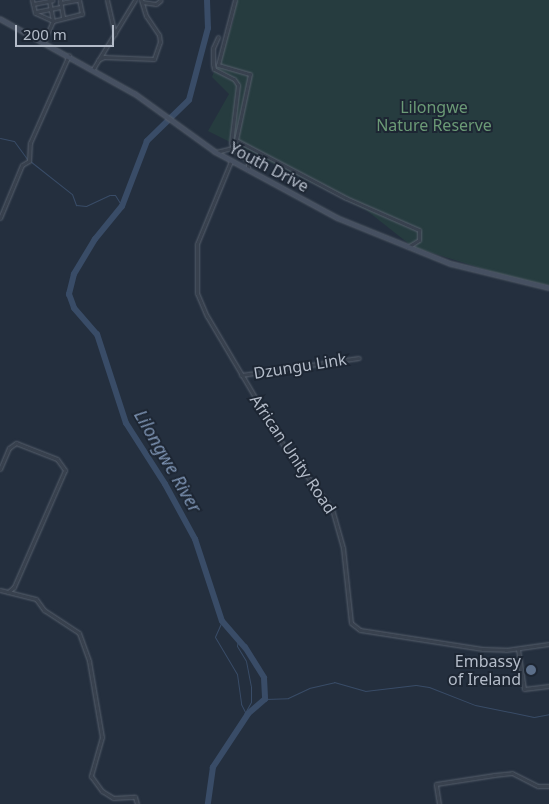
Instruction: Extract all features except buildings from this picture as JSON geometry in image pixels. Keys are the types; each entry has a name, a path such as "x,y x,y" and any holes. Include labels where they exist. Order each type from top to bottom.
{"street":[{"path":"35,12 50,9 60,3 78,0 82,14 63,17 53,21 35,12 32,2 50,0 50,9 53,21 44,42"},
{"path":"107,0 116,34"},
{"path":"93,69 135,0"},
{"path":"98,60 104,57 154,59 160,42 159,35 146,16 142,1 156,4 161,0"},
{"path":"234,0 229,31 218,65 250,74 236,140 346,198 419,230 419,240 408,248"},
{"path":"60,3 63,17"},
{"name":"Youth Drive","path":"0,19 93,69 156,108 231,161 337,218 408,248 481,273 549,288"},
{"path":"218,37 213,48 214,69 234,79 238,85 232,148"},
{"path":"0,218 22,165 29,161 30,143 69,55"},
{"path":"216,152 232,148"},
{"path":"232,148 248,161 248,170"},
{"name":"African Unity Road","path":"231,161 199,234 196,280 203,308 282,443 332,510 343,548 349,616 352,626 360,630 483,649 518,649 549,644"},
{"name":"Dzungu Link","path":"241,375 359,358"},
{"path":"0,469 9,448 16,443 58,459 65,470 14,587 8,592"},
{"path":"0,590 36,600 44,610 79,633 89,661 102,737 91,776 102,791 113,798 135,798 137,804"},
{"path":"518,649 524,689 549,686"},
{"path":"439,804 436,784 512,773 538,786 549,786"}],"green space":[{"name":"Lilongwe Nature Reserve","path":"236,0 549,0 549,285 519,280 413,247 366,210 208,131 229,94 212,77 233,22"}],"waterway":[{"name":"Lilongwe River","path":"207,0 208,28 189,100 147,141 122,206 95,239 74,274 69,294 74,308 97,334 126,423 165,484 195,539 222,621 245,647 264,678 265,699 248,714 213,767 208,804"},
{"path":"0,138 14,141 27,159"},
{"path":"30,161 72,194 76,205 86,206 110,195 115,195 122,206"},
{"path":"222,621 215,637 237,674 241,704 247,716"},
{"path":"238,639 237,646 246,661 251,686 251,702 246,711"},
{"path":"265,699 288,698 309,688 334,682 365,691 416,685 429,687 475,705 534,717 549,714"}],"place":[{"name":"Embassy of Ireland","path":"531,670"}]}
